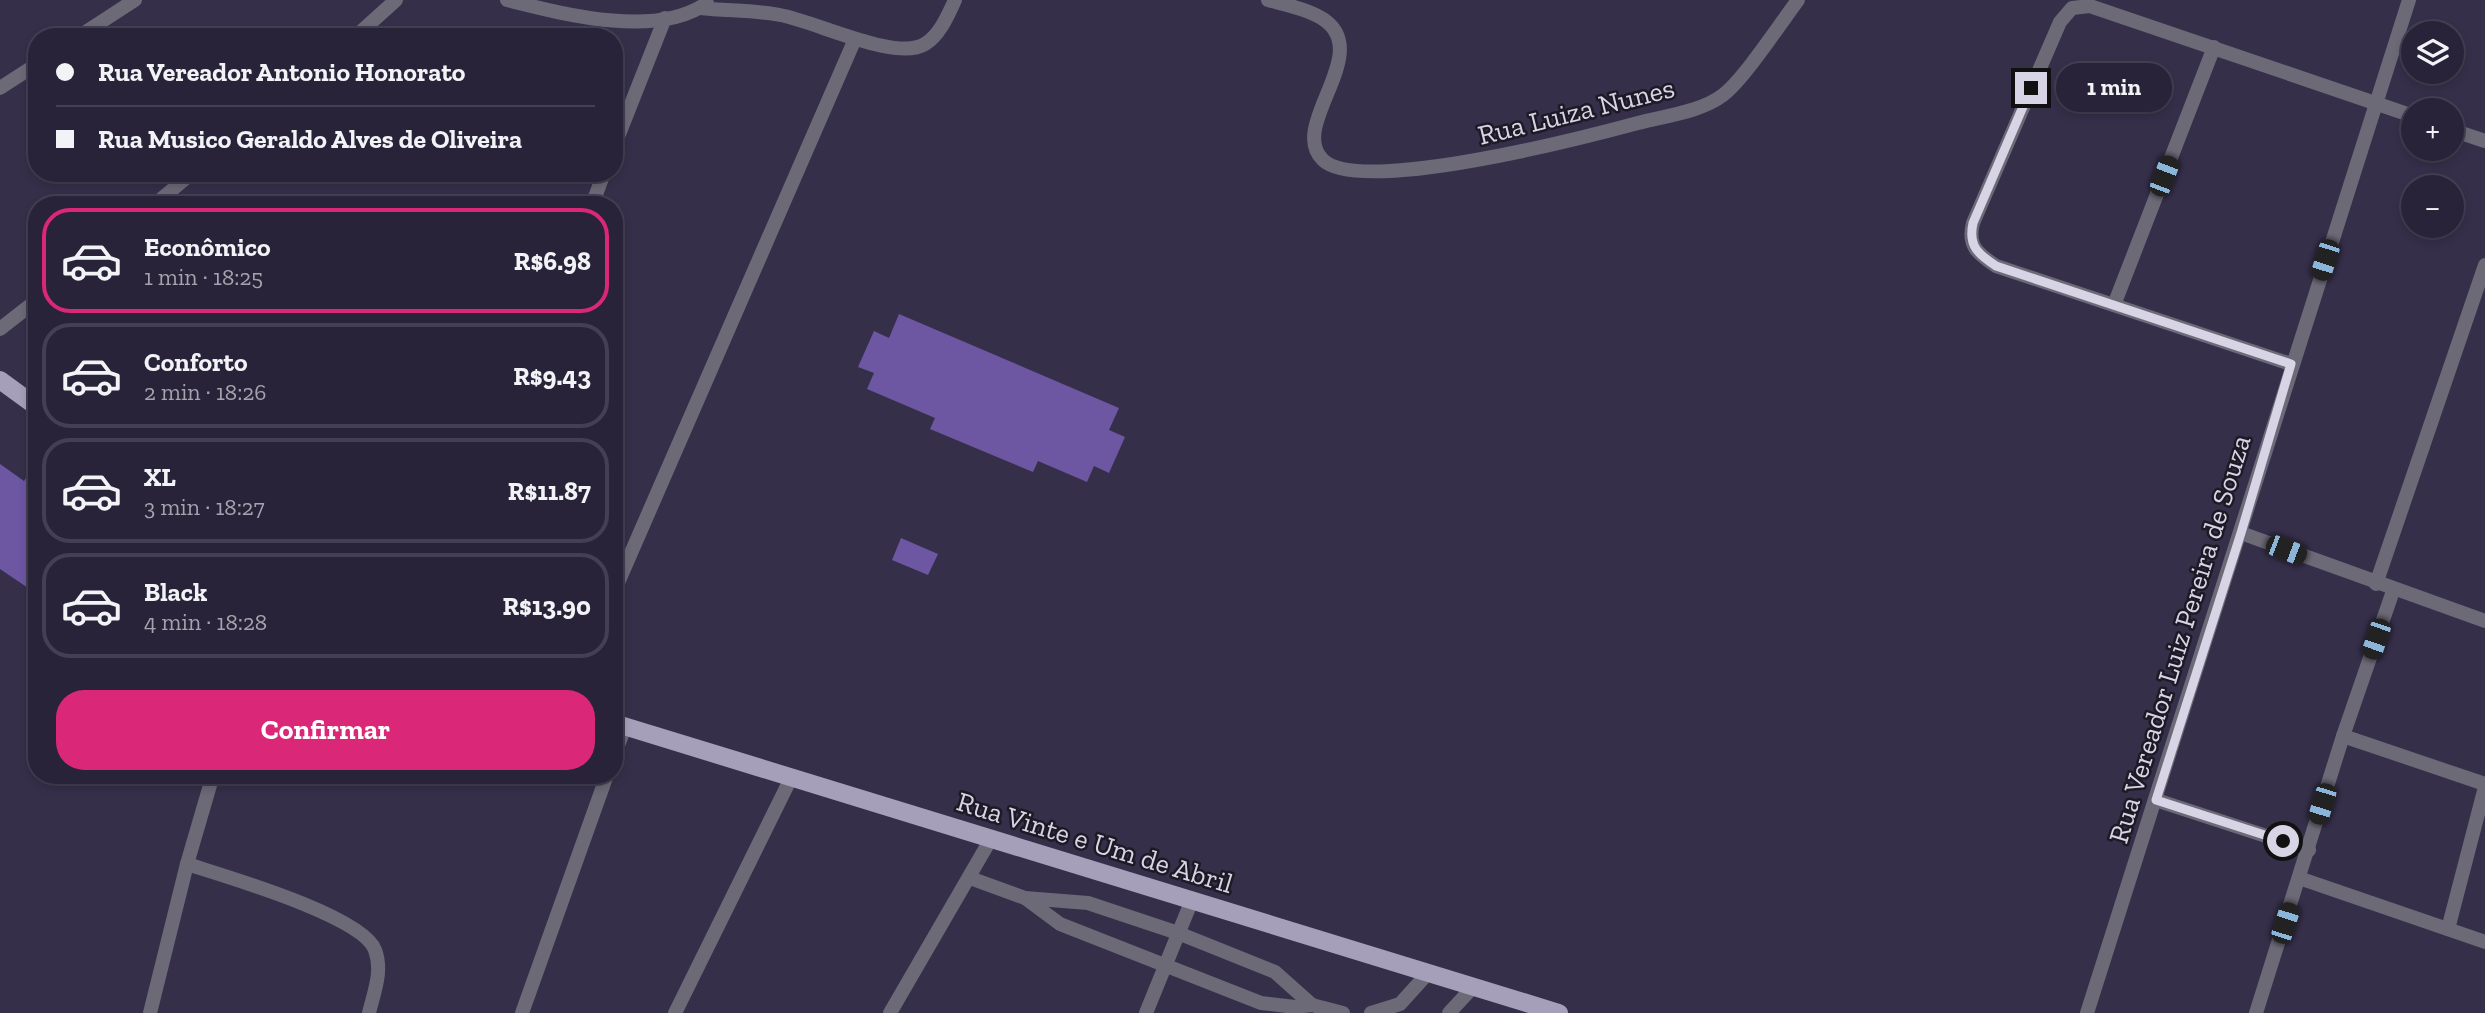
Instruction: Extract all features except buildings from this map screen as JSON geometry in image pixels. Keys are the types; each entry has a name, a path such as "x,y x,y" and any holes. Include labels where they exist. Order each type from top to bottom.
{"main road":[{"path":"0,380 28,400"},
{"name":"Rua Vinte e Um de Abril","path":"623,726 1559,1013"}],"street":[{"path":"92,28 135,0"},
{"path":"365,28 396,0"},
{"path":"508,0 562,14 616,21 665,18 705,4 776,14 823,26 885,47 911,49 925,44 944,23 955,0"},
{"path":"767,0 776,14"},
{"name":"Rua Luiza Nunes","path":"1268,0 1322,18 1338,42 1339,62 1314,131 1319,157 1327,164 1337,167 1389,171 1479,161 1556,145 1702,106 1730,89 1798,0"},
{"name":"Rua Vereador Luiz Pereira de Souza","path":"2087,1013 2241,533 2291,364 2409,0"},
{"path":"2291,364 1996,266 1975,251 1972,244 1973,223 2021,110 2060,22 2077,6 2090,6 2401,112"},
{"path":"623,124 665,18"},
{"path":"623,571 855,39"},
{"path":"2114,306 2214,47"},
{"path":"0,88 28,70"},
{"path":"2464,134 2485,141"},
{"path":"165,196 181,182"},
{"path":"2376,584 2485,265"},
{"path":"0,329 28,307"},
{"path":"2241,533 2393,591 2485,621"},
{"path":"2256,1013 2343,736 2393,591"},
{"path":"2343,736 2485,786 2448,929"},
{"path":"675,1013 792,776"},
{"path":"150,1013 187,863 210,784"},
{"path":"522,1013 604,784"},
{"path":"2156,800 2309,850"},
{"path":"890,1013 992,837"},
{"path":"187,863 274,893 346,922 362,932 375,947 379,968 369,1013"},
{"path":"970,878 1026,898 1088,903 1178,933 1275,972 1312,1005"},
{"path":"2299,878 2485,942"},
{"path":"1026,898 1060,924 1261,1003 1295,1007 1312,1005 1343,1013"},
{"path":"1146,1013 1192,900"},
{"path":"1371,1013 1400,1004 1429,972"},
{"path":"1449,1013 1474,986"}],"route":[{"path":"2031,88 1973,223 1970,236 1975,251 1996,266 2291,364 2241,533 2156,800 2283,841"}]}
